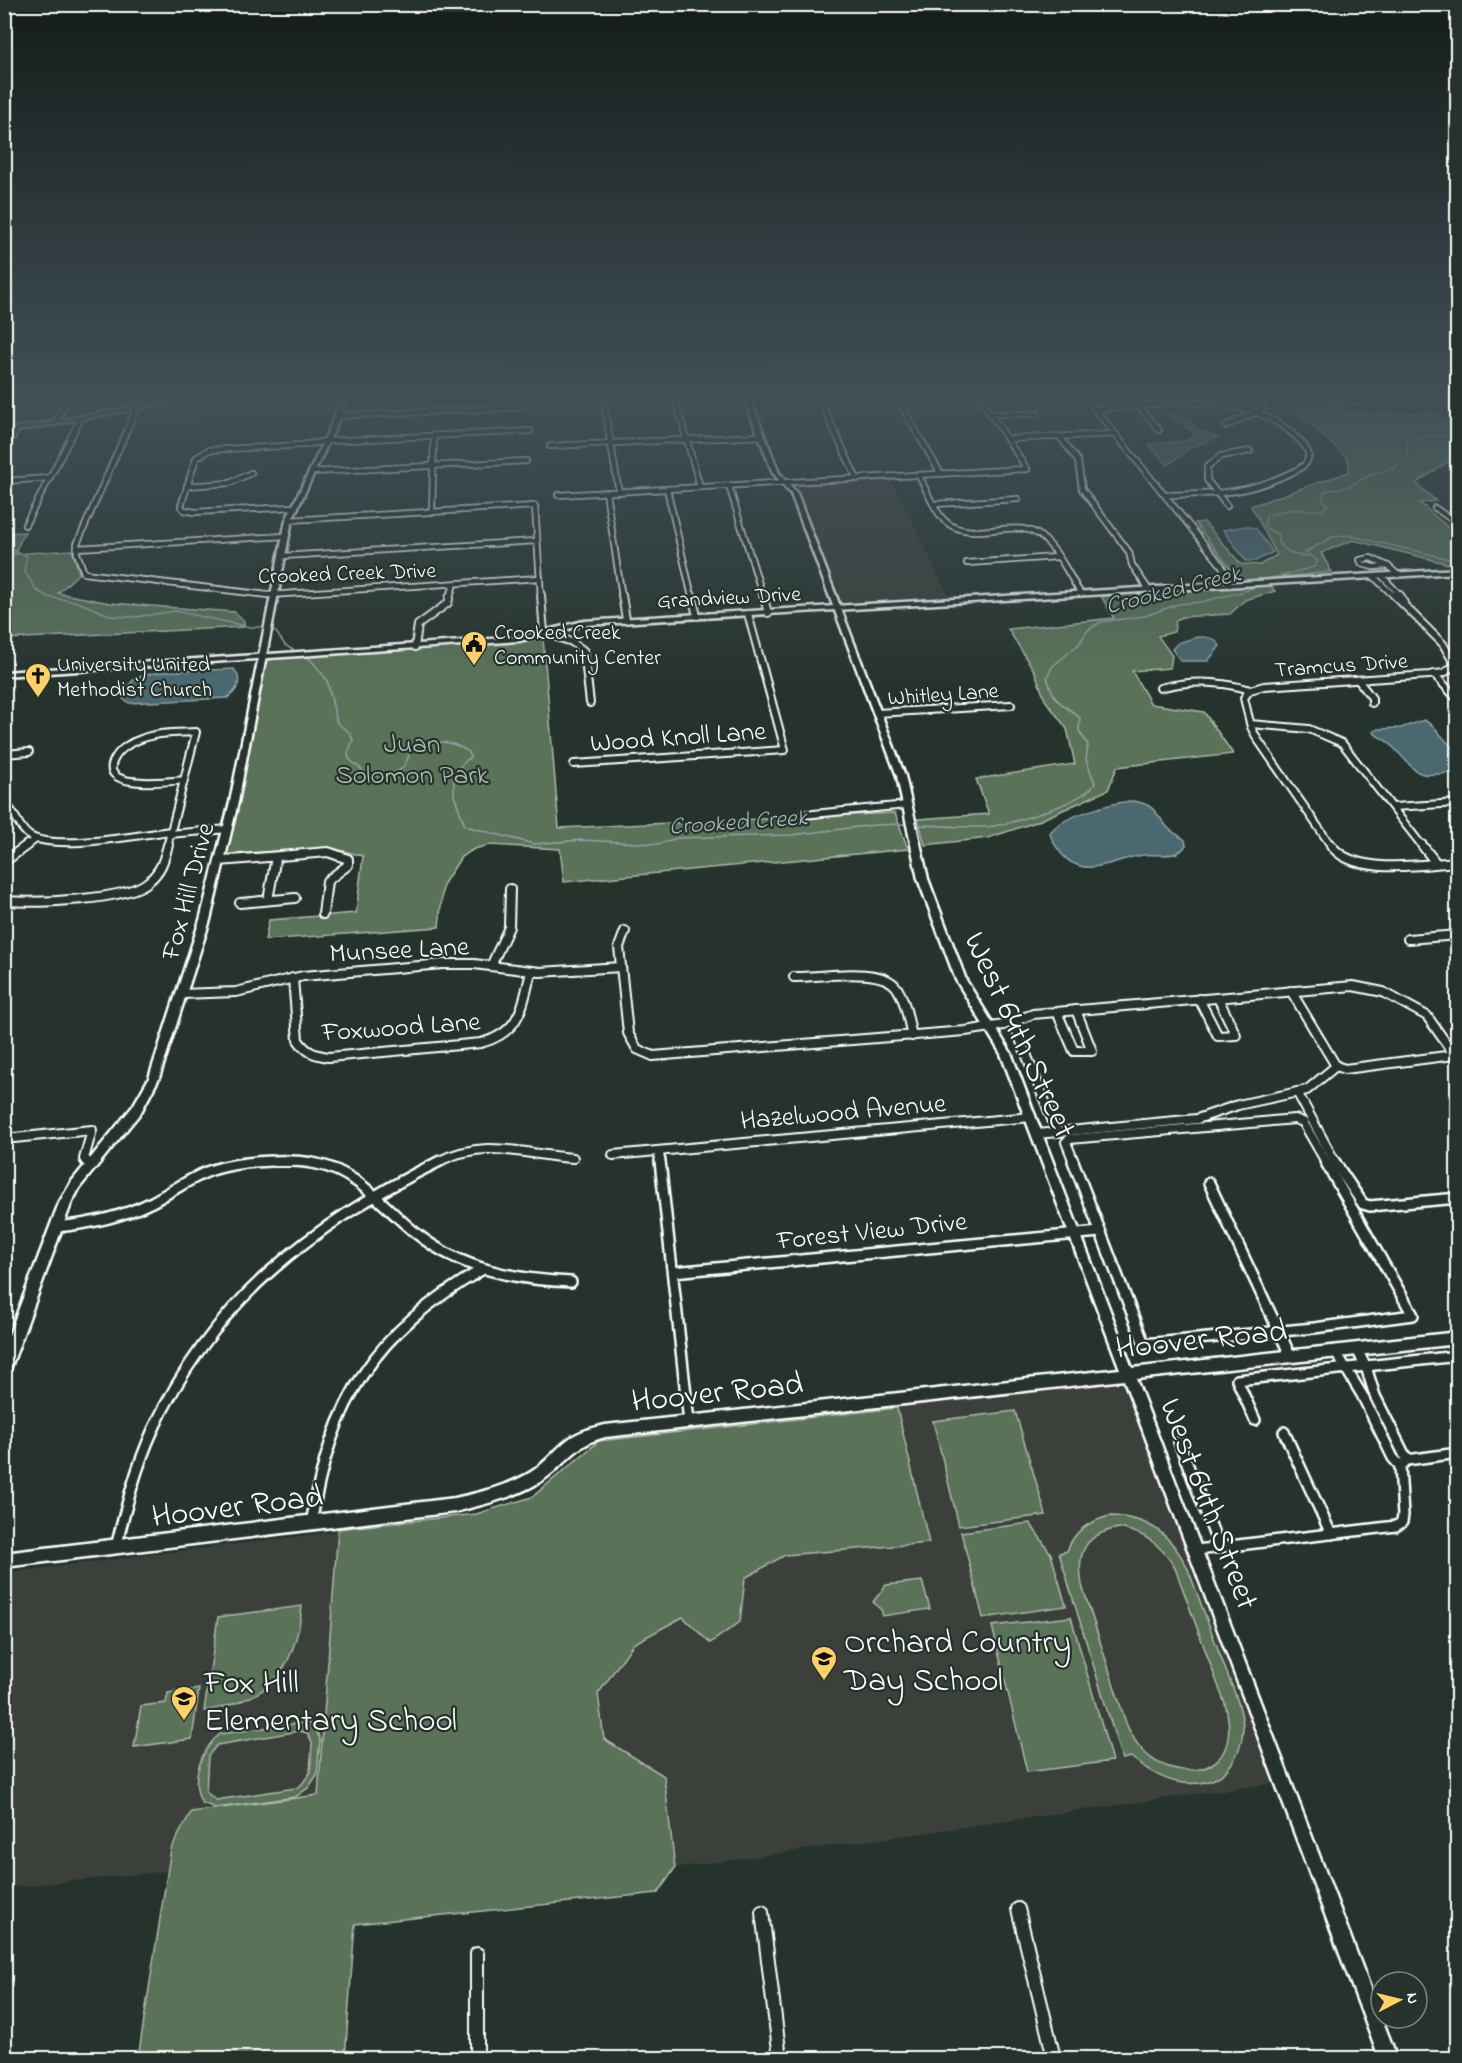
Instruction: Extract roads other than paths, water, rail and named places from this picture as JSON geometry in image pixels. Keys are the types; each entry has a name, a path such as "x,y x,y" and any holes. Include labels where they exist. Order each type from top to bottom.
{"street":[{"path":"25,525 41,494"},
{"path":"99,494 76,548 285,536"},
{"path":"185,494 181,506 184,510 198,512 294,507"},
{"name":"Fox Hill Drive","path":"4,1367 65,1203 147,1094 181,994 205,920 228,826 264,657 285,536 289,520 301,494"},
{"path":"432,494 432,512"},
{"path":"558,495 570,494"},
{"path":"606,494 626,620"},
{"path":"669,494 697,616"},
{"path":"732,494 768,613"},
{"name":"West 64th Street","path":"794,494 901,776 923,879 961,980 1006,1053 1197,1550 1388,2058"},
{"path":"929,494 945,521 957,528 975,530 1013,528 1036,533 1046,540 1081,594"},
{"path":"1087,494 1129,552 1132,565 1149,590"},
{"path":"1166,495 1179,494"},
{"path":"1219,494 1227,506"},
{"path":"1166,495 1222,566 1230,585"},
{"path":"935,504 1018,499"},
{"path":"289,520 535,506 544,633 572,642 584,651 590,703"},
{"path":"1435,508 1458,524"},
{"path":"282,556 537,541"},
{"name":"Crooked Creek Drive","path":"76,548 81,571 85,574 275,594 540,578"},
{"path":"967,563 1057,557"},
{"path":"1388,566 1370,567 1362,564 1360,560 1374,559 1388,566 1398,575"},
{"name":"Grandview Drive","path":"4,674 519,639 576,624 626,620 1458,571"},
{"path":"1378,576 1453,658 1455,665 1451,669 1434,674 1458,700"},
{"path":"415,647 418,625 448,603 454,584"},
{"name":"Wood Knoll Lane","path":"574,764 786,750 748,614"},
{"name":"Tramcus Drive","path":"1250,690 1264,686 1434,674"},
{"path":"1358,680 1372,698 1372,703"},
{"path":"1160,688 1200,682 1233,685 1250,690 1244,698 1258,741 1335,851 1343,856 1375,867 1458,862"},
{"name":"Whitley Lane","path":"877,713 1011,705"},
{"path":"1251,724 1296,725 1328,734 1342,743 1436,863"},
{"path":"4,901 22,902 113,895 136,889 153,879 161,869 170,831 184,780 196,732 156,735 141,739 118,752 112,763 114,774 132,782 184,780"},
{"path":"4,754 29,752"},
{"path":"1394,807 1458,802"},
{"path":"4,803 14,812 27,833 36,839 58,842 228,826"},
{"path":"803,815 907,805"},
{"path":"4,862 36,839"},
{"path":"219,861 330,852 349,860 348,865 327,881 322,914"},
{"path":"268,900 276,857"},
{"path":"491,966 510,921 510,889"},
{"path":"240,903 295,898"},
{"path":"625,931 619,947 628,1033 632,1045 640,1053 653,1056 912,1036 992,1027 1029,1014 1057,1012 1199,999 1218,998 1292,991 1353,986 1370,988 1427,1016 1456,1057 1345,1069 1336,1066 1292,991"},
{"path":"1408,939 1458,935"},
{"name":"Munsee Lane","path":"181,994 240,992 293,978 443,964 491,966 531,972 565,972 621,967"},
{"name":"Foxwood Lane","path":"293,978 297,1002 296,1038 298,1044 309,1053 326,1057 496,1040 516,1023 531,972"},
{"path":"794,977 816,979 863,975 886,979 894,984 899,993 912,1036"},
{"path":"1199,999 1218,1036 1236,1035 1218,998"},
{"path":"1057,1012 1076,1052 1092,1050 1076,1010"},
{"path":"1013,1021 1057,1132"},
{"path":"1037,1134 1197,1119 1238,1105 1313,1087 1336,1066"},
{"path":"1297,1092 1334,1160 1364,1205 1458,1198"},
{"name":"Hazelwood Avenue","path":"613,1155 1030,1117"},
{"path":"1300,1120 1413,1315 1144,1344 1100,1232 1066,1145 1067,1141 1300,1120"},
{"path":"4,1138 92,1131 84,1159 92,1165"},
{"path":"116,1547 129,1492 146,1442 161,1409 197,1350 243,1295 280,1261 331,1222 455,1154 469,1150 513,1148 552,1157 573,1158"},
{"path":"659,1151 689,1422"},
{"path":"56,1227 88,1223 129,1212 203,1173 229,1166 289,1162 323,1166 343,1173 426,1240 454,1257 483,1269 523,1278 571,1282"},
{"path":"1209,1183 1291,1357"},
{"name":"Forest View Drive","path":"673,1272 1100,1232"},
{"path":"311,1524 316,1484 325,1449 341,1411 364,1371 411,1319 441,1294 483,1269"},
{"name":"Hoover Road","path":"4,1560 438,1509 464,1503 529,1480 550,1466 570,1445 588,1434 1458,1338"},
{"path":"1197,1550 1396,1526 1402,1521 1403,1463 1357,1349"},
{"path":"1336,1352 1362,1395 1393,1458 1403,1463 1458,1454"},
{"name":"Hoover Road","path":"1255,1420 1238,1380 1458,1356"},
{"path":"1284,1432 1331,1534"},
{"name":"West 64th Street","path":"1179,1442 1219,1547"},
{"path":"1018,1909 1053,2058"},
{"path":"762,1912 780,2058"},
{"path":"477,1954 477,2058"}],"water":[{"path":"1246,526 1256,529 1273,552 1256,561 1246,561 1223,530"},
{"path":"1197,637 1210,638 1220,646 1208,661 1181,661 1172,649 1178,643"},
{"path":"234,669 239,681 234,692 227,698 129,703 123,699 130,683 148,674"},
{"path":"1424,720 1432,725 1457,753 1457,772 1432,775 1419,772 1390,744 1373,732 1378,729 1401,728"},
{"path":"1133,801 1151,807 1169,829 1185,840 1186,845 1182,850 1178,853 1143,855 1090,867 1070,862 1053,841 1050,833 1064,821 1101,807"}],"waterway":[{"path":"1308,556 1295,555 1281,546 1278,542 1279,535 1266,528 1264,524 1267,516 1288,510 1322,510 1328,505 1322,499 1324,494"},
{"name":"Crooked Creek","path":"1266,580 1314,567 1318,561 1305,552 1333,537 1347,535 1458,561"},
{"name":"Crooked Creek","path":"4,547 27,556 24,570 36,590 48,597 77,602 112,616 136,617 175,611 250,627 264,627 276,632 285,645 298,653"},
{"name":"Crooked Creek","path":"915,825 994,826 1032,816 1079,797 1095,783 1086,760 1088,745 1079,731 1080,718 1059,702 1053,694 1047,677 1052,667 1079,644 1088,630 1101,622 1145,616 1178,604 1201,602 1245,591 1259,585"},
{"name":"Crooked Creek","path":"303,655 311,660 327,680 337,723 350,733 353,740 348,753 349,759 369,776 396,772 405,764 410,750 432,742 455,745 469,752 470,757 454,772 454,795 465,826 534,844 581,840 658,844 677,838 791,835 875,825 909,824"}],"place":[{"name":"Crooked Creek Community Center","path":"474,667"},
{"name":"University United Methodist Church","path":"38,699"},
{"name":"Orchard Country Day School","path":"824,1682"},
{"name":"Fox Hill Elementary School","path":"184,1722"}],"park label":[{"name":"Juan Solomon Park","path":"412,758"}]}
